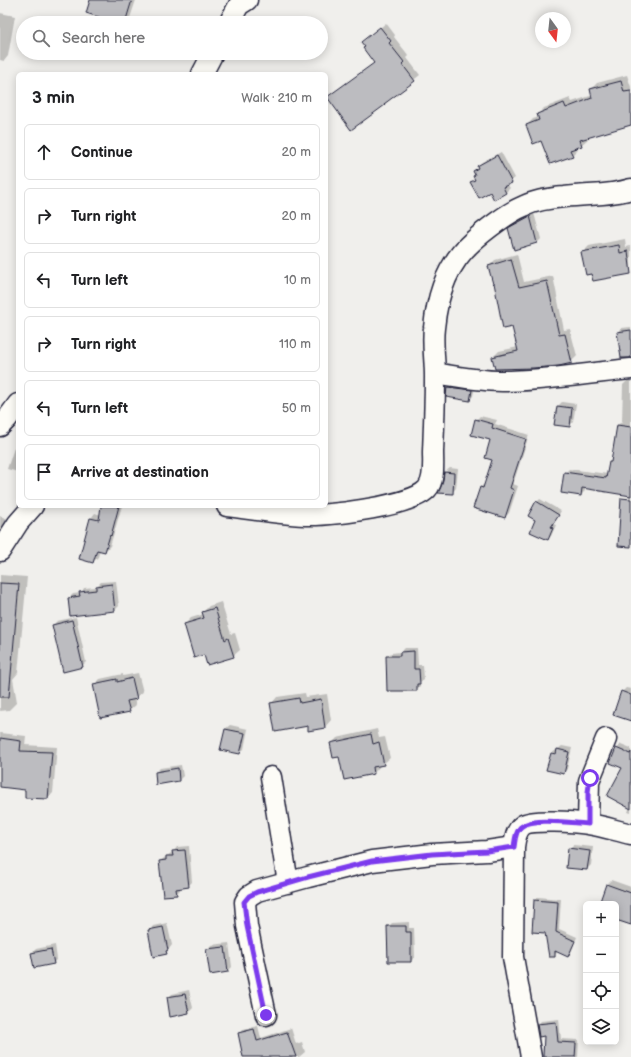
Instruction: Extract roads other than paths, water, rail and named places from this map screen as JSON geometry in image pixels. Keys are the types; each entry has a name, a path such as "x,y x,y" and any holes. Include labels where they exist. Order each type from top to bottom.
{"street":[{"path":"233,16 241,2"},
{"path":"203,72 209,60"},
{"path":"245,508 309,515 348,511 398,503 415,497 427,489 432,480 435,373 433,329 439,294 452,265 471,242 501,220 524,206 541,200 620,192 631,189"},
{"path":"435,373 467,379 503,381 631,369"},
{"path":"0,426 16,407"},
{"path":"0,551 18,523 31,508"},
{"path":"588,824 589,781 606,739"},
{"path":"271,777 288,883"},
{"path":"531,1057 513,957 514,847 516,834 519,829 528,823 543,822 588,824 631,834"},
{"path":"266,1015 247,926 244,902 252,894 372,861 432,854 487,851 514,847"}]}
